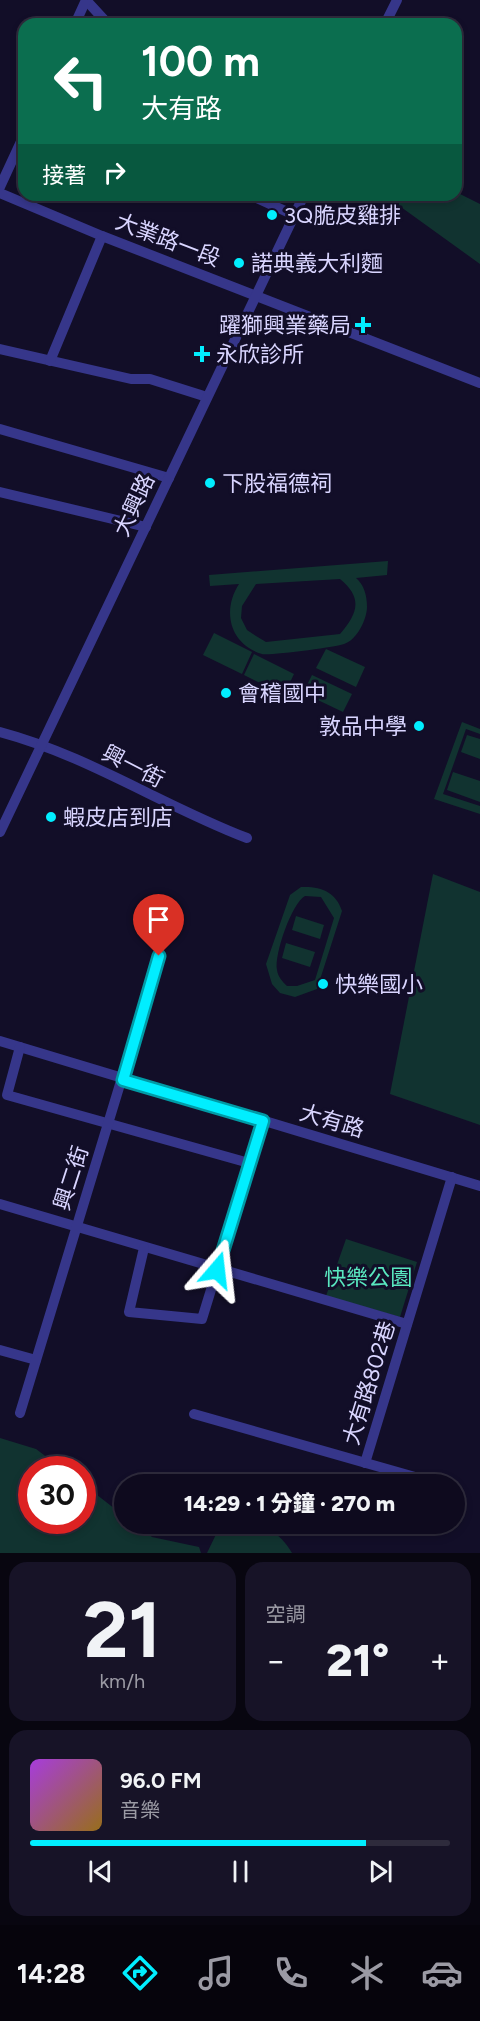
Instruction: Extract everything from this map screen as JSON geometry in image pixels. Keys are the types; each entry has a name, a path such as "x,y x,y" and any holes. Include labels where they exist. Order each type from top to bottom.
{"street":[{"path":"78,18 86,0 102,18"},
{"path":"389,18 397,0"},
{"path":"0,187 18,148"},
{"name":"大業路一段","path":"0,193 18,201"},
{"name":"大業路一段","path":"19,201 102,236 480,383"},
{"path":"263,201 294,215"},
{"name":"大興路","path":"0,832 301,201"},
{"path":"50,360 102,236"},
{"path":"0,349 131,379 150,379 207,398"},
{"path":"0,429 169,478"},
{"path":"0,492 146,527"},
{"name":"興一街","path":"0,732 42,743 198,820 247,838"},
{"name":"興二街","path":"20,1413 75,1228 110,1124 159,956"},
{"name":"大有路","path":"0,1041 480,1186"},
{"path":"20,1047 7,1095 249,1164"},
{"path":"144,1248 129,1312 202,1319 263,1121"},
{"name":"大有路802巷","path":"365,1463 452,1177"},
{"path":"0,1204 217,1270 407,1324"},
{"path":"0,1350 36,1360"},
{"path":"194,1414 402,1474"}],"green space":[{"path":"462,195 480,204 480,264 394,202 462,201"},
{"path":"388,561 387,575 356,578 365,591 367,612 357,634 349,642 276,654 262,654 242,642 232,625 230,615 231,604 239,584 210,586 209,575","holes":["340,579 355,599 355,606 351,619 340,634 266,642 247,630 241,618 242,606 256,584"]},
{"path":"214,633 252,652 242,674 203,655"},
{"path":"326,649 365,667 356,687 316,668"},
{"path":"254,654 294,674 284,695 244,675"},
{"path":"312,675 352,694 343,712 303,693"},
{"path":"462,722 480,729 480,734 466,729 443,794 480,806 480,814 434,799"},
{"path":"467,735 480,739 480,759 461,752"},
{"path":"453,772 480,781 480,802 447,790"},
{"path":"433,874 480,892 480,1125 390,1094"},
{"path":"301,887 321,889 336,899 342,911 317,989 295,997 280,993 272,984 266,964 290,895","holes":["305,896 321,897 334,918 315,980 297,986 287,986 279,977 277,970 278,953 285,930 295,908"]},
{"path":"296,916 324,925 320,939 292,930"},
{"path":"286,943 315,952 310,967 282,958"},
{"name":"快樂公園","path":"346,1239 417,1262 400,1317 326,1296"},
{"path":"0,1438 36,1449 45,1456 18,1456 18,1534 96,1534 96,1494 114,1508 114,1534 148,1534 152,1537 199,1547 201,1553 0,1553"},
{"path":"216,1534 275,1534 292,1553 207,1553"}],"place":[{"name":"3Q脆皮雞排","path":"272,215"},
{"name":"諾典義大利麵","path":"239,263"},
{"name":"躍獅興業藥局","path":"363,325"},
{"name":"永欣診所","path":"202,354"},
{"name":"下股福德祠","path":"210,483"},
{"name":"會稽國中","path":"226,693"},
{"name":"敦品中學","path":"419,726"},
{"name":"蝦皮店到店","path":"51,817"},
{"name":"快樂國小","path":"323,984"}],"route":[{"path":"159,956 123,1080 263,1121 217,1270"}]}
